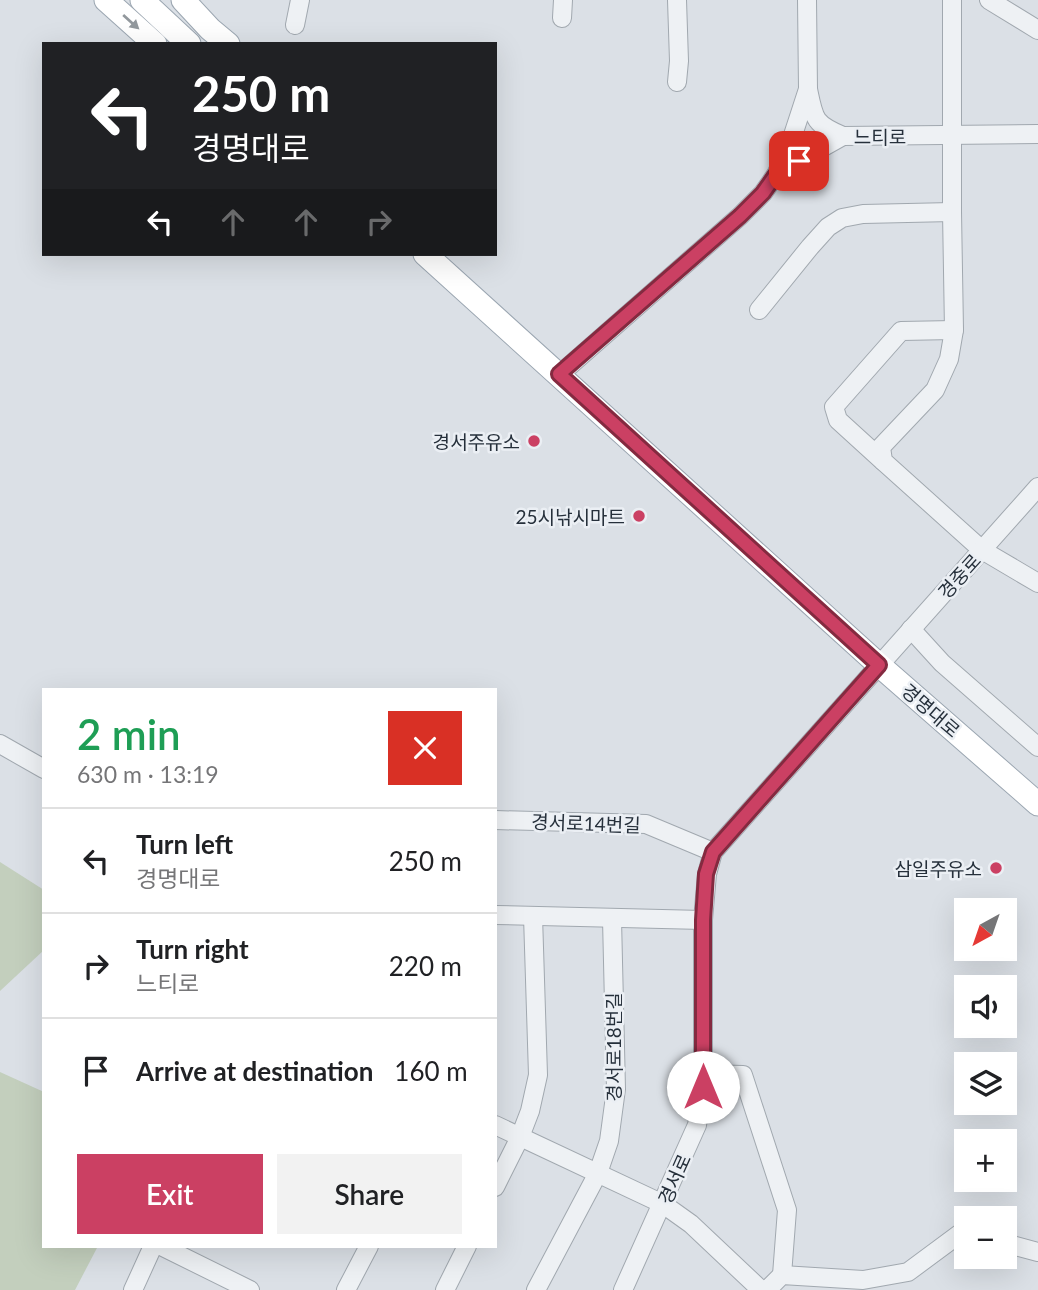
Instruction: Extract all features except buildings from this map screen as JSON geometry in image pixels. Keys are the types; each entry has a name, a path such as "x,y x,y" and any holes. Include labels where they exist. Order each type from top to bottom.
{"main road":[{"path":"106,0 153,42"},
{"path":"142,0 187,42"},
{"path":"184,0 226,42"},
{"name":"경명대로","path":"409,256 483,305"},
{"name":"경명대로","path":"427,256 879,665 1038,804"},
{"name":"경명대로","path":"442,256 483,305"}],"street":[{"path":"295,26 300,0"},
{"path":"677,0 677,82"},
{"path":"807,0 808,89 812,108 816,120 824,128 843,136"},
{"path":"883,461 881,447 935,390 949,359 954,330 952,0"},
{"path":"989,0 1038,30"},
{"path":"777,173 808,89"},
{"name":"느티로","path":"559,374 740,216 763,193 777,173 843,136 1038,134"},
{"path":"759,310 828,227 842,218 863,214 952,212"},
{"path":"954,330 901,331 834,407 838,420 982,550 1038,583"},
{"name":"경중로","path":"879,665 1038,487"},
{"path":"911,629 942,663 1038,747"},
{"name":"경서로","path":"627,1288 697,1125 703,1087 703,920 706,874 713,852 879,665"},
{"path":"0,744 42,768"},
{"name":"경서로14번길","path":"497,820 646,824 713,852"},
{"path":"497,915 703,920"},
{"path":"497,1183 530,1111 538,1075 533,916"},
{"name":"경서로18번길","path":"536,1290 598,1173 609,1141 616,1089 612,919"},
{"path":"703,1074 743,1075 787,1210 782,1275 767,1290"},
{"path":"497,1126 663,1204 691,1224 761,1290"},
{"path":"782,1275 863,1280 908,1272 954,1238"},
{"path":"1017,1246 1038,1252"},
{"path":"133,1290 152,1248"},
{"path":"165,1248 250,1290"},
{"path":"346,1290 364,1248"},
{"path":"445,1290 466,1248"}],"green space":[{"path":"0,862 42,889 42,952 0,991"},
{"path":"0,1072 42,1091 42,1248 97,1248 75,1290 0,1290"}],"place":[{"name":"경서주유소","path":"534,441"},
{"name":"25시낚시마트","path":"639,516"},
{"name":"삼일주유소","path":"996,868"}],"route":[{"path":"703,1087 703,920 706,874 713,852 879,665 559,374 740,216 763,193 777,173 799,161"}]}
